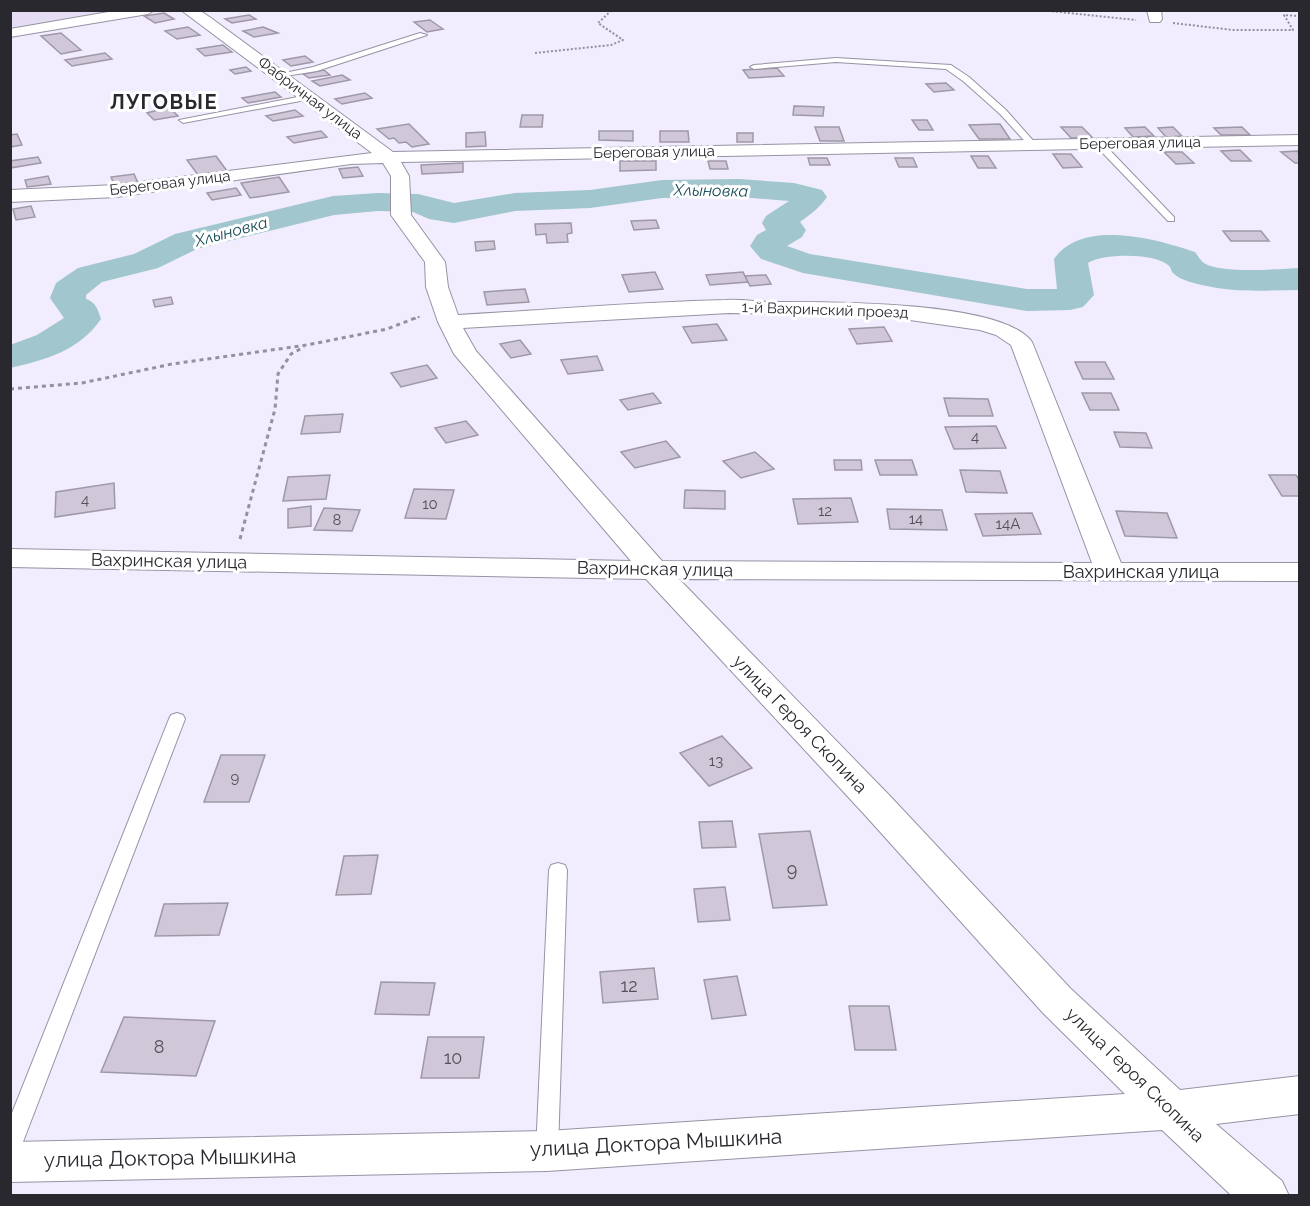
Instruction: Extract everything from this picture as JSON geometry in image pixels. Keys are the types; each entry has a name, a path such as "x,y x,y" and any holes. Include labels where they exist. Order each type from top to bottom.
{"street":[{"path":"10,33 148,10"},
{"name":"Фабричная улица","path":"188,10 389,157"},
{"name":"Береговая улица","path":"10,196 116,190 351,159 389,157 1299,140"},
{"name":"улица Героя Скопина","path":"389,157 400,176 401,215 435,262 437,286 446,313 466,354 654,570 1057,1001 1171,1110 1266,1196"},
{"name":"1-й Вахринский проезд","path":"446,313 729,306 771,310 836,308 899,312 982,323 1012,334 1021,342 1110,572"},
{"name":"Вахринская улица","path":"10,558 654,570 1299,572"},
{"name":"улица Доктора Мышкина","path":"10,1162 547,1151 1171,1110 1299,1095"}],"lane":[{"path":"279,75 314,69 423,35"},
{"path":"754,67 836,60 948,67 966,79 1004,112 1033,145"},
{"path":"183,120 308,97"},
{"path":"1098,143 1171,219"},
{"path":"10,1147 177,719"},
{"path":"547,1151 558,870"}],"path":[{"path":"535,53 611,45 623,40 598,23 612,10"},
{"path":"1040,10 1120,19 1154,15 1233,30 1293,30 1284,15 1299,16"},
{"path":"10,389 82,383 172,364 307,345 387,329 425,314 446,313"},
{"path":"233,563 275,409 278,374 291,354 307,345"}],"shaded area":[{"path":"11,11 126,11 11,29"}],"building":[{"path":"164,13 174,19 155,23 144,16"},
{"path":"249,15 256,19 232,23 225,19"},
{"path":"430,20 443,29 427,32 414,22"},
{"path":"188,27 200,35 177,39 165,31"},
{"path":"263,27 278,33 254,37 243,31"},
{"path":"61,33 81,50 61,54 41,36"},
{"path":"223,45 232,52 205,56 197,49"},
{"path":"105,53 112,59 72,66 65,60"},
{"path":"305,56 313,62 291,66 283,60"},
{"path":"246,67 251,71 235,74 230,70"},
{"path":"777,68 784,76 749,78 743,70"},
{"path":"324,70 330,75 309,78 303,74"},
{"path":"342,75 350,80 320,86 312,81"},
{"path":"946,83 954,90 934,92 926,84"},
{"path":"275,92 281,97 248,103 242,98"},
{"path":"365,93 372,98 342,104 335,99"},
{"path":"794,106 824,107 823,116 793,115"},
{"path":"169,107 178,116 154,120 147,113"},
{"path":"295,110 303,116 273,121 266,116"},
{"path":"522,115 543,115 542,127 520,127"},
{"path":"912,120 927,120 933,130 919,130"},
{"path":"409,124 429,144 412,147 406,142 399,143 394,138 389,139 377,129"},
{"path":"1000,124 1010,139 979,139 969,125"},
{"path":"815,127 839,127 844,141 820,141"},
{"path":"1061,127 1082,127 1092,137 1071,138"},
{"path":"1145,127 1154,136 1133,137 1125,128"},
{"path":"1173,127 1182,136 1166,137 1158,128"},
{"path":"1242,127 1250,135 1221,135 1214,128"},
{"path":"321,131 327,137 294,143 287,137"},
{"path":"599,131 633,131 633,141 599,140"},
{"path":"660,131 688,131 689,142 660,142"},
{"path":"485,132 486,146 466,147 466,133"},
{"path":"737,133 753,133 753,142 737,142"},
{"path":"17,134 22,145 10,147 10,135"},
{"path":"1240,150 1251,161 1231,161 1221,151"},
{"path":"1298,151 1300,163 1295,163 1281,152"},
{"path":"1164,152 1182,152 1194,163 1176,164"},
{"path":"1053,154 1071,154 1082,167 1063,168"},
{"path":"216,156 227,171 198,175 187,160"},
{"path":"971,156 988,156 996,168 978,168"},
{"path":"38,157 41,163 10,168 10,161"},
{"path":"808,158 827,158 830,165 810,165"},
{"path":"895,158 913,158 917,167 899,167"},
{"path":"620,161 656,161 656,170 620,171"},
{"path":"708,161 726,161 728,169 710,169"},
{"path":"463,163 463,172 422,174 421,165"},
{"path":"358,167 363,176 343,178 339,169"},
{"path":"134,174 138,183 115,186 111,177"},
{"path":"48,176 51,184 27,187 25,180"},
{"path":"279,177 289,192 250,198 241,183"},
{"path":"236,188 241,195 212,200 207,193"},
{"path":"31,206 35,217 16,220 13,209"},
{"path":"656,220 659,228 634,230 631,221"},
{"path":"571,223 572,233 567,234 568,242 547,243 546,234 536,235 535,224"},
{"path":"1223,231 1261,231 1269,241 1231,241"},
{"path":"494,241 495,249 476,251 475,242"},
{"path":"655,272 663,289 629,292 622,275"},
{"path":"743,272 748,282 710,285 706,275"},
{"path":"766,275 771,284 750,286 745,276"},
{"path":"525,289 529,302 487,305 484,292"},
{"path":"171,297 173,304 155,307 153,300"},
{"path":"717,324 727,340 692,343 683,327"},
{"path":"884,327 892,341 857,344 849,329"},
{"path":"520,340 531,354 511,358 500,344"},
{"path":"597,356 603,370 568,374 561,360"},
{"path":"1075,362 1105,362 1114,379 1083,379"},
{"path":"427,365 437,378 401,387 391,373"},
{"path":"653,393 661,403 628,410 620,400"},
{"path":"1082,393 1111,393 1119,410 1090,410"},
{"path":"944,398 988,399 993,416 949,416"},
{"path":"343,414 340,432 301,434 305,416"},
{"path":"466,421 478,435 446,443 435,428"},
{"path":"996,426 1006,448 954,449 945,427"},
{"path":"1114,432 1146,433 1152,448 1120,447"},
{"path":"666,441 680,457 635,468 621,452"},
{"path":"755,452 774,469 741,478 723,461"},
{"path":"834,460 861,460 862,470 835,470"},
{"path":"875,460 912,460 917,475 880,475"},
{"path":"960,470 1000,471 1007,493 966,492"},
{"path":"330,475 326,499 283,501 288,477"},
{"path":"1269,475 1296,475 1300,481 1300,496 1282,496"},
{"path":"114,483 115,508 55,517 56,492"},
{"path":"414,489 454,490 446,519 405,518"},
{"path":"685,490 725,491 725,509 684,508"},
{"path":"851,498 858,522 798,524 793,499"},
{"path":"311,506 311,526 288,528 288,509"},
{"path":"324,508 360,510 352,531 314,530"},
{"path":"887,509 942,510 947,530 890,529"},
{"path":"1116,511 1167,513 1177,538 1125,536"},
{"path":"1032,513 1041,534 983,536 975,514"},
{"path":"722,736 752,768 709,786 680,753"},
{"path":"221,755 265,755 249,802 204,802"},
{"path":"732,821 736,847 702,848 699,822"},
{"path":"810,831 827,905 773,908 759,834"},
{"path":"378,855 371,894 336,895 344,856"},
{"path":"725,887 730,920 698,922 694,889"},
{"path":"228,903 219,935 155,936 164,904"},
{"path":"654,968 658,999 603,1003 600,972"},
{"path":"737,976 746,1015 712,1019 704,980"},
{"path":"381,982 435,983 429,1015 375,1014"},
{"path":"849,1006 889,1006 896,1050 855,1050"},
{"path":"124,1017 215,1021 196,1076 101,1072"},
{"path":"428,1037 484,1037 479,1078 421,1078"}],"waterway":[{"name":"Хлыновка","path":"10,357 29,352 61,338 78,326 83,319 80,309 72,306 68,298 69,291 90,275 146,261 187,241 237,231 333,206 378,202 418,203 440,212 454,213 515,202 590,199 662,189 739,188 794,192 811,197 807,203 778,223 790,230 769,242 767,246 773,252 803,263 1027,300 1070,299 1076,295 1071,259 1083,251 1111,245 1155,250 1183,259 1186,267 1209,276 1241,279 1300,279"}],"district":[{"name":"ЛУГОВЫЕ","path":"164,102"}]}
